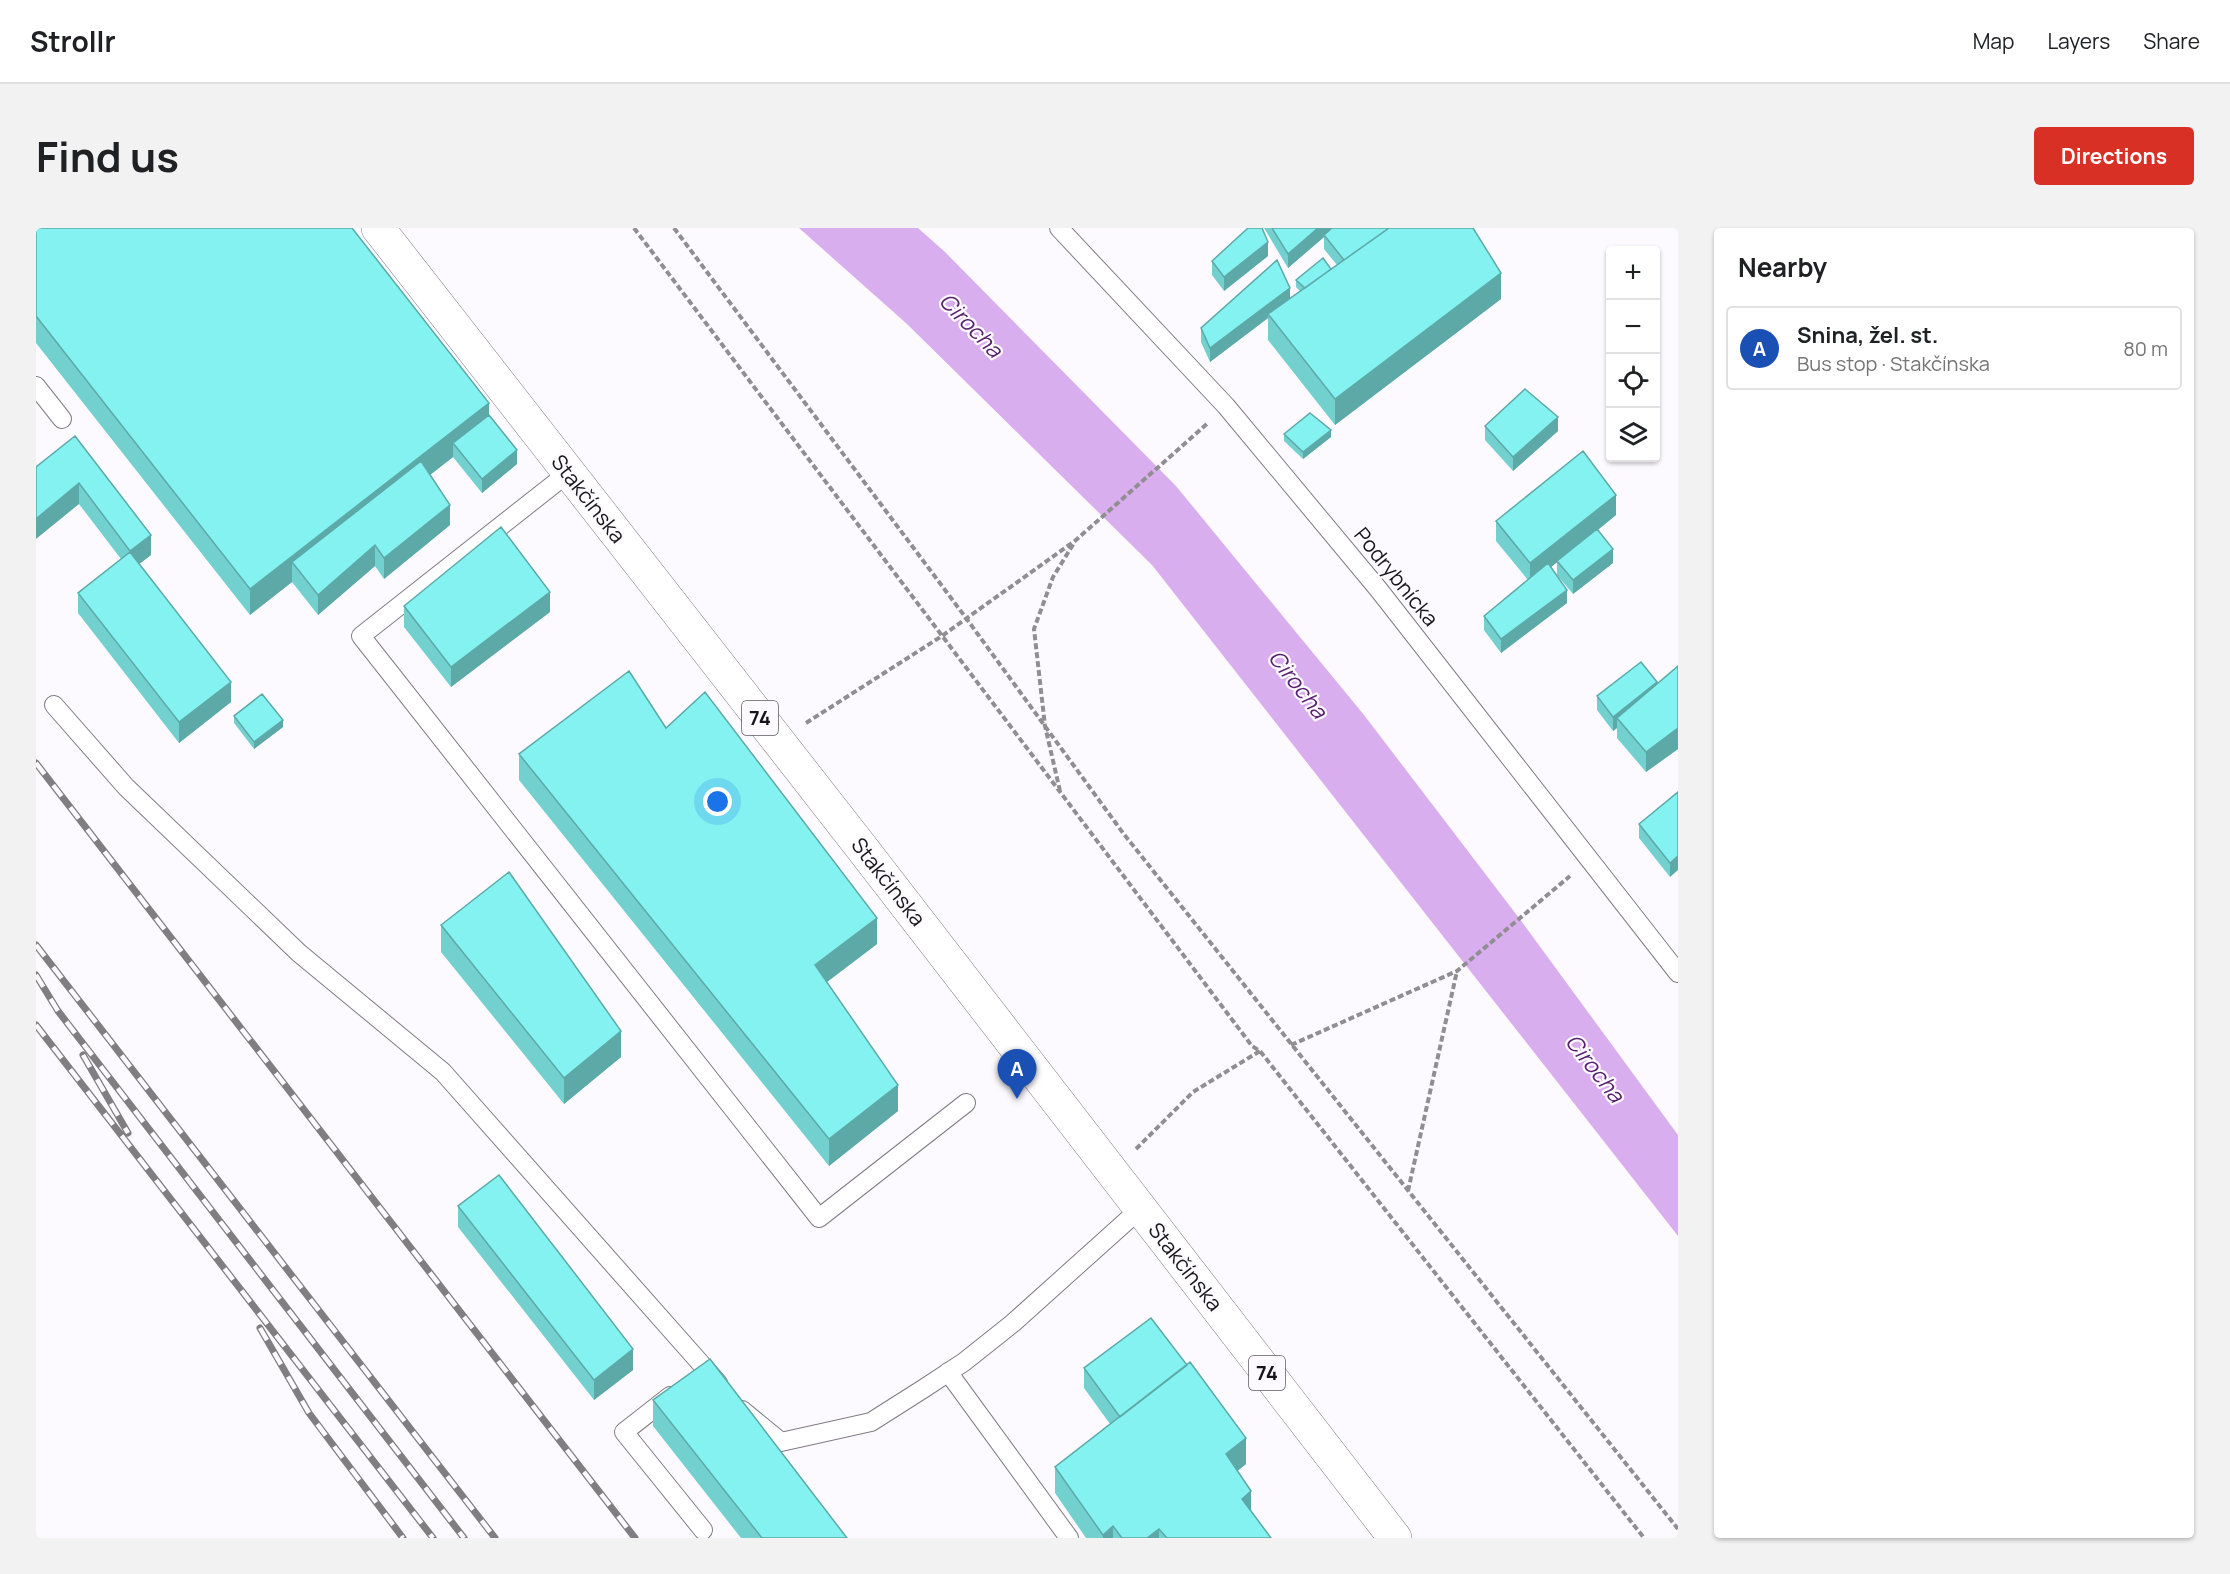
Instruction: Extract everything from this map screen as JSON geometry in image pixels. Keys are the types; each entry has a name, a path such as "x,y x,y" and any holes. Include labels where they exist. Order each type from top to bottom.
{"main road":[{"name":"Stakčínska","path":"378,228 1395,1538"}],"lane":[{"name":"Podrybnícka","path":"1059,228 1226,406 1378,590 1678,973"},
{"path":"36,386 62,419"},
{"path":"568,473 361,636 819,1218 966,1103"},
{"path":"54,705 126,787 299,953 443,1072 738,1406 782,1442 871,1422 948,1372 1013,1323 1140,1209"},
{"path":"703,1530 624,1432 705,1368"},
{"path":"948,1372 1069,1538"}],"path":[{"path":"634,228 1252,1046 1260,1051 1644,1538"},
{"path":"674,228 966,618 1123,833 1678,1529"},
{"path":"778,741 942,636 1076,540 1226,406"},
{"path":"1060,793 1045,726 1034,628 1053,577 1076,540"},
{"path":"1291,1045 1458,970 1590,859"},
{"path":"1408,1191 1458,970"},
{"path":"1113,1173 1193,1092 1260,1051"}],"water":[{"name":"Cirocha","path":"799,228 918,228 945,252 1176,486 1364,715 1519,918 1678,1135 1678,1236 1152,565 907,324"}],"building":[{"path":"36,228 352,228 489,403 250,589 36,316"},
{"path":"1248,228 1262,228 1268,242 1224,277 1212,261"},
{"path":"1272,228 1318,228 1288,254"},
{"path":"1332,228 1389,228 1344,260 1324,235"},
{"path":"1389,228 1473,228 1501,273 1335,399 1268,314"},
{"path":"1323,258 1331,269 1305,288 1296,280"},
{"path":"1277,260 1290,288 1210,348 1201,328"},
{"path":"1525,389 1558,417 1513,457 1485,426"},
{"path":"1310,413 1331,430 1303,452 1284,434"},
{"path":"489,415 517,450 482,479 453,443"},
{"path":"75,436 151,535 130,551 79,483 36,519 36,467"},
{"path":"1583,451 1616,495 1530,563 1496,521"},
{"path":"421,461 450,505 384,558 375,545 318,595 292,562"},
{"path":"501,527 550,592 451,667 404,606"},
{"path":"1597,529 1613,549 1573,580 1557,561"},
{"path":"130,552 231,682 179,722 78,593"},
{"path":"1548,563 1567,590 1501,639 1484,616"},
{"path":"1641,662 1657,682 1613,717 1597,696"},
{"path":"1678,666 1678,728 1646,752 1617,718"},
{"path":"629,671 666,728 705,692 877,918 815,965 898,1085 829,1139 519,754"},
{"path":"262,694 283,720 254,742 234,716"},
{"path":"1678,792 1678,856 1670,863 1639,824"},
{"path":"509,872 621,1031 564,1078 441,925"},
{"path":"499,1175 633,1349 594,1380 458,1206"},
{"path":"1151,1318 1187,1365 1120,1417 1084,1368"},
{"path":"710,1359 847,1538 762,1538 653,1400"},
{"path":"1190,1362 1246,1438 1226,1454 1251,1491 1242,1499 1271,1538 1167,1538 1159,1529 1147,1538 1122,1538 1113,1526 1103,1535 1055,1467"}],"railway":[{"path":"36,763 635,1538"},
{"path":"36,945 495,1538"},
{"path":"36,975 58,1011 464,1538"},
{"path":"36,1025 433,1538"},
{"path":"83,1055 128,1133"},
{"path":"260,1328 309,1413 403,1538"}],"place":[{"name":"Snina, žel. st.","path":"1017,1099"}]}
